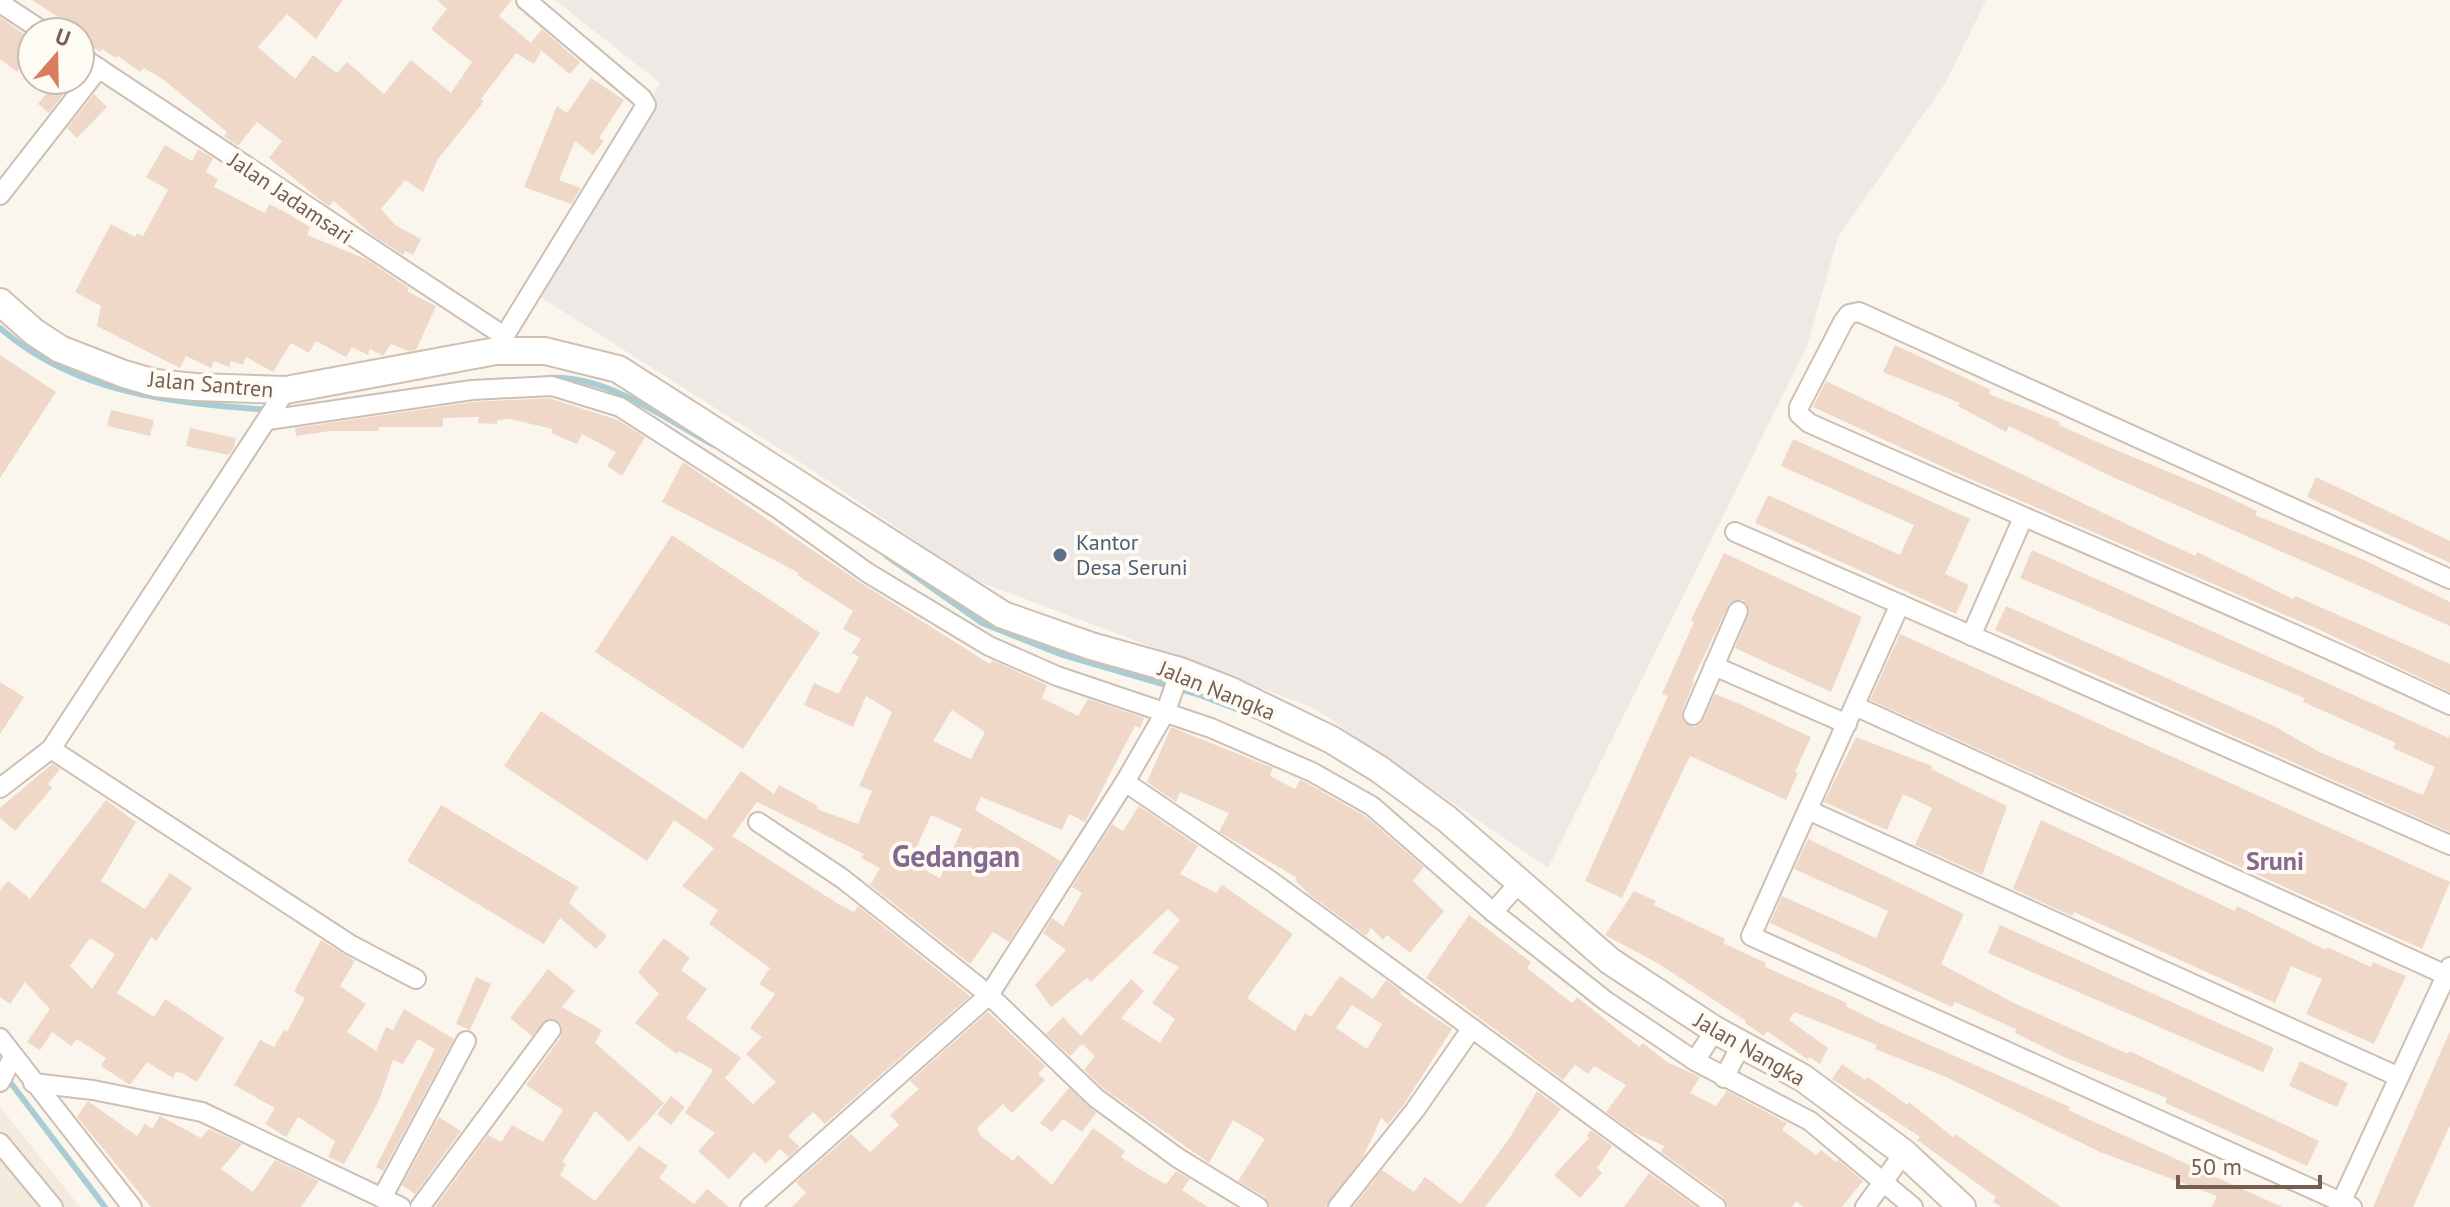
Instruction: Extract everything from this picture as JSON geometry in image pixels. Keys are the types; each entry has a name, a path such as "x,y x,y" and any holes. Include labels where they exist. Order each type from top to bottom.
{"street":[{"path":"500,344 646,105 642,98 526,0"},
{"path":"6,3 23,16"},
{"name":"Jalan Jadamsari","path":"96,66 500,344"},
{"path":"0,195 99,68"},
{"name":"Jalan Santren","path":"0,302 46,341 124,374 155,383 195,387 276,406 393,372"},
{"path":"2450,579 1859,312 1849,314 1799,407 1799,414 1809,423 2023,518 2298,634 2450,705"},
{"name":"Jalan Nangka","path":"393,372 500,344 545,351 618,369 1003,615 1091,646 1173,693 1332,740 1379,769 1447,819 1517,885 1610,961 1714,1031 1803,1078 1902,1155 1962,1207"},
{"path":"0,788 51,749 276,406 552,386 620,407 777,508 868,573 989,646 1057,676 1173,693 1372,806 1606,1001 1697,1058 1810,1121 1887,1180 1913,1207"},
{"path":"1971,636 2023,518"},
{"path":"1735,532 2450,845"},
{"path":"1855,706 2448,971 2344,1205 1751,936 1900,604"},
{"path":"1693,715 1738,611"},
{"path":"1714,666 1847,724"},
{"path":"750,1207 989,995 1125,782 1173,693"},
{"path":"51,749 351,945 416,979"},
{"path":"1125,782 1271,881 1716,1207"},
{"path":"1808,810 2399,1077"},
{"path":"758,822 843,879 989,995 1096,1098 1178,1158 1258,1207"},
{"path":"1495,910 1517,885"},
{"path":"1338,1207 1415,1110 1472,1028"},
{"path":"420,1207 551,1030"},
{"path":"1697,1058 1714,1031"},
{"path":"0,1038 7,1070 33,1083 202,1112 401,1207"},
{"path":"382,1198 466,1041"},
{"path":"1725,1074 1740,1046"},
{"path":"33,1083 132,1207"},
{"path":"0,1143 53,1207"},
{"path":"1865,1207 1902,1155"}],"shaded area":[{"path":"555,0 1986,0 1946,82 1838,237 1807,347 1548,868 1314,708 972,579 811,469 539,296 660,83"},
{"path":"0,1107 80,1207 0,1207"}],"building":[{"path":"32,0 343,0 316,39 287,14 258,47 295,79 313,55 337,73 347,62 384,94 411,60 451,93 472,62 431,29 447,9 437,0 512,0 499,16 531,43 542,29 580,62 570,74 533,44 541,51 534,64 516,53 481,99 484,101 438,159 423,192 405,180 381,209 395,225 421,239 413,255 405,251 403,255 371,234 334,201 329,206 324,203 269,158 282,141 257,122 238,146 224,136 227,132 164,80 144,68 140,72 118,56 116,58 102,49 100,52 96,49 96,16 57,16"},
{"path":"0,17 16,28 16,71 0,59"},
{"path":"591,78 624,100 599,138 604,141 593,155 575,141 559,180 581,188 571,204 524,187 557,106 567,113"},
{"path":"44,96 62,96 49,113 38,104"},
{"path":"92,96 107,107 77,138 67,128"},
{"path":"165,145 192,161 198,149 213,158 206,172 218,179 214,187 265,213 269,204 285,212 310,227 307,235 366,259 409,288 407,291 436,306 416,350 408,351 391,344 383,356 370,349 368,355 352,347 346,357 316,341 309,353 291,343 273,372 246,357 243,365 231,361 229,367 214,361 211,368 186,356 180,368 97,326 101,306 75,292 111,224 135,237 137,233 143,236 168,190 146,177"},
{"path":"1895,345 1991,390 1989,394 2226,496 2257,511 2255,515 2364,560 2450,602 2450,626 2106,474 2009,426 2006,432 1958,406 1960,403 1883,372"},
{"path":"0,355 56,392 0,478"},
{"path":"1826,381 2158,539 2196,556 2197,552 2293,599 2295,596 2450,664 2450,692 2320,630 1954,472 1813,407"},
{"path":"549,398 618,420 645,437 622,476 607,466 616,452 582,434 577,444 551,433 553,429 510,419 497,420 497,424 478,423 479,417 443,418 443,427 379,427 379,431 330,431 296,436 295,428 473,402"},
{"path":"111,410 154,420 150,436 107,426"},
{"path":"190,428 236,438 234,447 229,455 186,446"},
{"path":"1793,439 1970,519 1945,574 1969,585 1956,614 1755,523 1768,495 1900,555 1914,525 1781,466"},
{"path":"683,462 861,583 990,664 992,660 1047,685 1042,698 1078,716 1088,699 1144,718 1140,728 1135,726 1085,822 1069,814 1062,830 981,797 975,810 1061,861 1009,942 993,932 970,964 870,885 880,868 861,858 864,854 757,802 732,836 840,905 854,912 858,906 970,996 825,1124 813,1112 788,1136 800,1147 789,1157 780,1149 766,1164 754,1152 729,1179 698,1151 715,1133 685,1113 713,1070 679,1051 677,1054 635,1023 659,994 638,972 664,938 690,958 681,970 707,989 686,1018 741,1058 725,1078 753,1104 776,1082 746,1054 762,1037 750,1028 775,994 759,984 770,968 709,924 718,910 682,886 714,848 674,820 647,861 504,766 541,711 706,820 741,771 774,794 779,785 818,806 817,809 858,824 872,791 859,786 892,712 866,696 853,727 804,705 814,683 838,694 859,657 852,653 861,639 843,629 853,611 797,575 799,573 662,502","holes":["952,710 985,732 971,759 933,741","931,815 962,829 940,878 910,862"]},
{"path":"2316,477 2450,541 2450,563 2307,497"},
{"path":"672,535 820,633 743,749 595,652"},
{"path":"2032,550 2449,738 2450,734 2450,832 1995,630 2006,606 2276,727 2319,752 2423,795 2435,767 2393,748 2396,743 2303,702 2304,698 2020,578"},
{"path":"1724,553 1862,617 1831,692 1735,648 1750,610 1743,600 1730,602 1692,681 1682,711 1683,721 1694,727 1701,724 1715,694 1742,705 1811,737 1795,772 1798,773 1786,800 1690,756 1622,898 1585,881 1668,696 1662,694 1694,622 1691,620"},
{"path":"1900,634 2450,882 2422,949 1870,700"},
{"path":"0,682 24,697 0,734"},
{"path":"1171,727 1273,768 1270,776 1295,789 1300,780 1307,783 1365,816 1424,867 1413,881 1444,911 1410,953 1387,935 1383,940 1371,928 1366,936 1309,894 1295,880 1297,878 1219,832 1229,813 1180,792 1176,802 1147,782"},
{"path":"1856,737 1932,766 1931,769 2007,806 1982,875 1915,845 1932,808 1903,794 1887,830 1824,802"},
{"path":"52,764 60,769 48,784 52,788 15,831 0,818 0,808"},
{"path":"106,800 136,822 101,881 145,909 170,873 192,888 156,941 151,937 117,993 154,1017 165,999 224,1038 197,1082 176,1072 173,1078 147,1062 130,1085 101,1066 106,1058 77,1039 71,1046 52,1032 40,1050 27,1042 50,1009 25,982 10,1004 0,997 0,890 8,881 30,899","holes":["90,938 115,954 92,989 70,966"]},
{"path":"441,805 578,887 569,903 607,936 596,949 560,918 544,944 407,861"},
{"path":"1139,806 1198,846 1180,874 1216,893 1222,885 1293,934 1247,998 1295,1031 1305,1013 1311,1017 1340,976 1373,999 1386,980 1401,991 1400,994 1452,1029 1405,1103 1388,1124 1381,1118 1363,1157 1326,1207 1270,1207 1265,1197 1238,1181 1265,1139 1233,1120 1209,1163 1104,1089 1084,1070 1095,1056 1082,1044 1070,1056 1046,1034 1063,1017 1081,1036 1131,979 1144,991 1121,1018 1160,1043 1175,1019 1152,1003 1179,967 1152,953 1180,920 1168,909 1091,982 1087,978 1051,1007 1035,985 1066,950 1043,933 1052,918 1063,926 1082,893 1072,887 1112,824 1123,831","holes":["1352,1005 1382,1024 1367,1049 1336,1028"]},
{"path":"2041,820 2235,911 2237,906 2326,950 2327,947 2371,967 2373,962 2406,976 2374,1044 2306,1014 2322,979 2291,966 2275,1003 2074,912 2072,916 2013,889"},
{"path":"1808,839 1964,914 1941,964 2014,1003 2128,1054 2129,1051 2319,1141 2307,1166 2165,1103 2167,1098 2064,1057 2015,1033 2016,1029 1955,1002 1952,1007 1770,923 1782,896 1876,938 1888,911 1794,869"},
{"path":"1634,891 1656,901 1654,905 1725,939 1723,943 1766,963 1765,967 2282,1207 2212,1207 2217,1196 2100,1152 1946,1077 1875,1049 1877,1045 1794,1012 1789,1020 1828,1048 1820,1064 1809,1057 1808,1060 1767,1031 1764,1036 1659,964 1605,935"},
{"path":"1469,915 1531,962 1527,968 1572,1003 1577,997 1639,1047 1643,1043 1667,1062 1700,1077 1690,1093 1716,1106 1727,1091 1787,1123 1782,1130 1816,1155 1821,1150 1836,1162 1838,1160 1863,1181 1842,1207 1804,1207 1796,1201 1792,1207 1728,1207 1723,1197 1661,1152 1664,1146 1633,1132 1606,1112 1626,1085 1594,1066 1588,1074 1575,1065 1563,1080 1426,978"},
{"path":"2000,925 2274,1048 2263,1072 1988,953"},
{"path":"321,940 355,961 340,986 366,1004 347,1032 376,1051 386,1027 393,1030 404,1009 454,1039 383,1171 376,1167 435,1049 418,1039 403,1064 393,1060 379,1101 344,1164 328,1157 335,1141 298,1117 286,1137 265,1124 275,1108 234,1085 260,1040 274,1047 284,1030 287,1032 305,998 294,992"},
{"path":"548,969 575,991 562,1007 602,1030 595,1043 664,1103 629,1142 595,1111 562,1162 566,1164 560,1175 595,1201 639,1146 668,1166 659,1178 694,1204 707,1189 729,1207 435,1207 488,1135 501,1142 512,1125 543,1142 563,1110 526,1085 561,1037 562,1025 547,1019 532,1036 510,1018"},
{"path":"476,977 491,984 470,1030 456,1024"},
{"path":"988,1012 1045,1066 1038,1074 1045,1080 1012,1113 1003,1104 977,1128 981,1136 1013,1161 1018,1155 1052,1185 1093,1128 1125,1151 1121,1157 1166,1184 1176,1171 1190,1179 1182,1190 1208,1207 792,1207 806,1193 796,1182 851,1134 870,1152 899,1125 890,1115 919,1089 910,1081"},
{"path":"2450,1031 2450,1125 2413,1207 2373,1207"},
{"path":"2300,1061 2348,1083 2337,1107 2289,1086"},
{"path":"1842,1064 1865,1080 1868,1077 1907,1105 1909,1102 1953,1137 1955,1134 2061,1207 2001,1207 1993,1202 1996,1197 1917,1140 1920,1137 1832,1079"},
{"path":"1069,1088 1096,1113 1082,1132 1063,1119 1052,1132 1040,1123"},
{"path":"1537,1091 1561,1109 1485,1207 1353,1207 1382,1170 1414,1192 1425,1177 1461,1204 1509,1139"},
{"path":"671,1096 685,1107 671,1125 657,1114"},
{"path":"88,1101 137,1136 145,1124 152,1129 160,1116 201,1138 209,1129 242,1144 221,1169 253,1192 275,1160 319,1181 301,1207 151,1207 77,1117"},
{"path":"439,1117 461,1131 415,1194 402,1185"},
{"path":"1591,1130 1612,1146 1597,1168 1602,1173 1580,1198 1554,1175 1589,1138 1587,1136"},
{"path":"1649,1173 1696,1207 1624,1207"}],"waterway":[{"path":"0,328 29,350 93,381 127,391 198,404 270,410"},
{"path":"547,378 568,378 612,390 712,444"},
{"path":"887,556 982,623 1060,654 1197,694 1255,716"},
{"path":"7,1078 105,1207"}],"place":[{"name":"Kantor Desa Seruni","path":"1060,555"}],"district":[{"name":"Gedangan","path":"956,855"},
{"name":"Sruni","path":"2275,860"}]}
